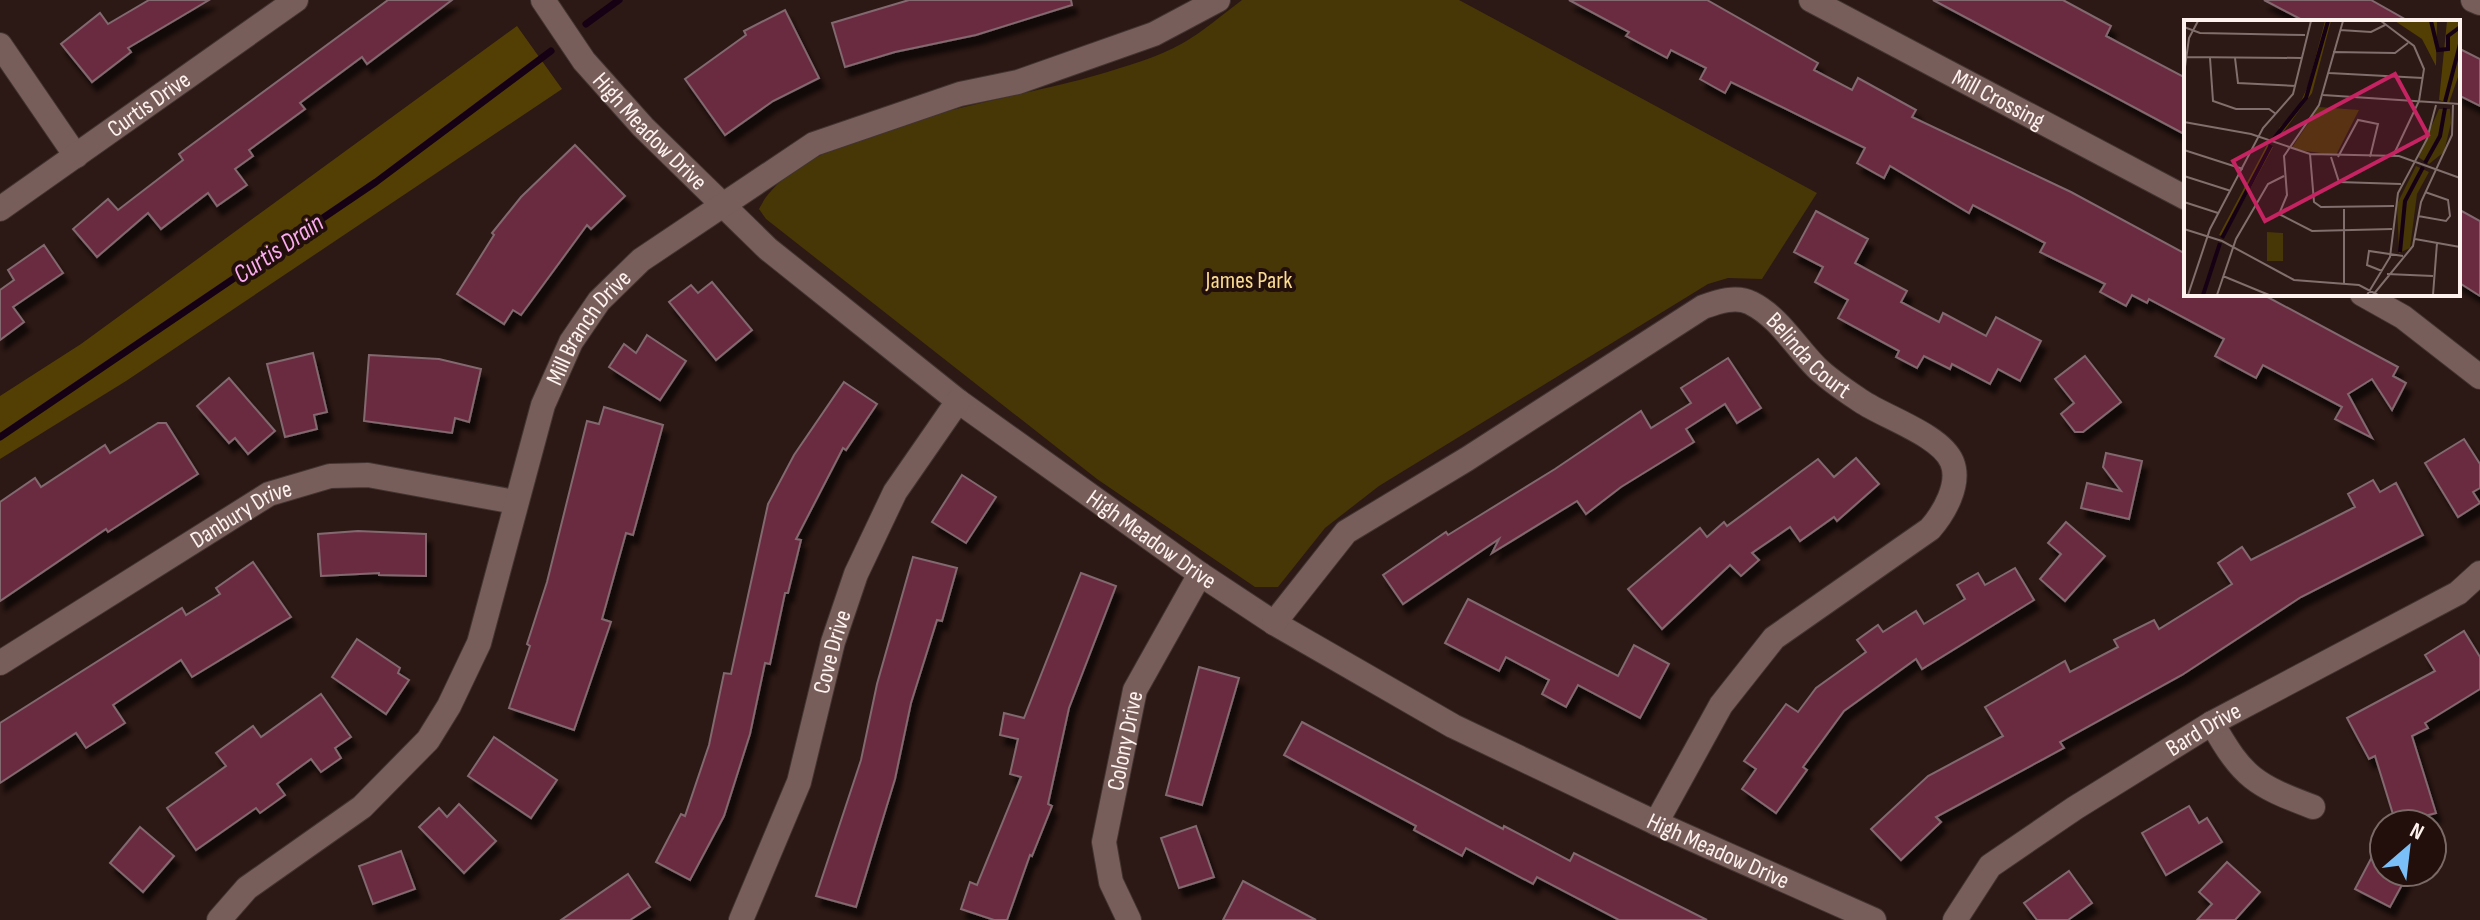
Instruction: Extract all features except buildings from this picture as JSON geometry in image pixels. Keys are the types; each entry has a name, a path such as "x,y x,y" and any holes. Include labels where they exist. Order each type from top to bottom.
{"street":[{"name":"Curtis Drive","path":"0,209 296,0"},
{"name":"High Meadow Drive","path":"543,0 584,61 722,207 768,249 958,401 1200,574 1274,623 1453,726 1656,823 1874,920"},
{"name":"Mill Branch Drive","path":"219,920 247,888 362,807 428,740 449,706 479,643 543,405 571,342 599,301 641,260 814,144 960,94 1018,82 1154,34 1218,0"},
{"name":"Mill Crossing","path":"1811,0 2184,197"},
{"path":"2473,0 2480,3"},
{"path":"0,45 76,156"},
{"path":"2366,296 2403,317 2480,377"},
{"name":"Belinda Court","path":"1274,623 1346,532 1467,459 1703,307 1723,300 1749,302 1789,333 1828,376 1862,402 1935,443 1952,460 1954,475 1945,511 1930,529 1774,638 1721,705 1656,823"},
{"name":"Cove Drive","path":"741,920 799,782 833,642 856,574 895,492 958,401"},
{"name":"Danbury Drive","path":"0,663 269,494 330,476 368,475 515,502"},
{"name":"Bard Drive","path":"1955,920 1990,866 2075,808 2212,723 2458,593 2480,573"},
{"name":"Colony Drive","path":"1129,920 1111,882 1104,842 1135,690 1200,574"},
{"path":"2212,723 2230,755 2261,787 2313,807"}],"green space":[{"name":"James Park","path":"1242,0 1459,0 1817,193 1762,279 1728,278 1708,284 1379,486 1325,528 1278,587 1255,587 1097,479 766,219 759,209 781,181 816,157 912,121 1060,85 1141,61 1191,38"}],"shaded area":[{"path":"517,26 562,89 126,381 0,459 0,396 81,344"}],"waterway":[{"name":"Curtis Drain","path":"586,24 619,0"},
{"name":"Curtis Drain","path":"0,437 376,182 551,51"}]}
